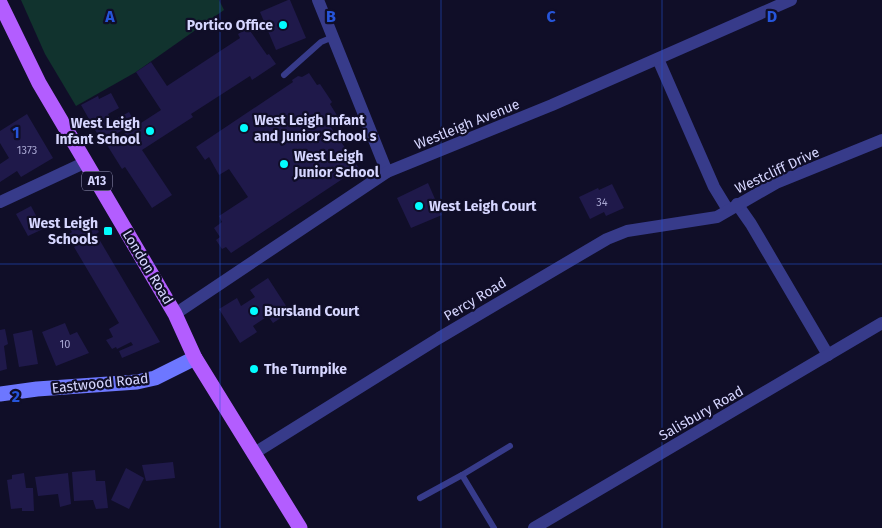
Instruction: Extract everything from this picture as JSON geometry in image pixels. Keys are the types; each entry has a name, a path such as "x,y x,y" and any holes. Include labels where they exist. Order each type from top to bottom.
{"main road":[{"name":"London Road","path":"0,6 38,83 175,314 195,358 300,528"}],"street":[{"path":"318,0 387,172"},
{"name":"Westleigh Avenue","path":"175,314 387,172 552,105 791,0"},
{"name":"Westcliff Drive","path":"658,59 714,187 733,207 776,183 882,140"},
{"path":"0,202 86,162"},
{"path":"733,207 751,224 828,355"},
{"name":"Percy Road","path":"253,454 438,338 607,239 627,231 708,220 733,207"},
{"name":"Salisbury Road","path":"534,528 882,323"},
{"name":"Eastwood Road","path":"0,394 37,389 137,382 155,378 195,358"}],"lane":[{"path":"284,75 321,42 333,37"},
{"path":"420,498 510,446"},
{"path":"462,475 494,528"}],"green space":[{"path":"21,0 219,0 224,10 136,72 76,106 45,54"}],"building":[{"name":"Portico Office","path":"290,0 306,38 276,50 260,12"},
{"name":"West Leigh Infant School","path":"248,28 267,55 269,54 276,64 252,80 250,76 191,114 193,117 142,150 172,195 152,208 125,167 122,169 107,145 161,110 136,72 151,62 167,86 240,38 238,34"},
{"name":"West Leigh Junior School","path":"309,73 317,85 320,84 332,102 330,104 338,117 328,123 359,168 231,253 226,247 222,249 216,240 220,237 214,228 222,222 219,216 248,197 229,169 219,175 209,157 205,160 196,147 293,82 292,80 298,76 302,77"},
{"path":"111,93 119,108 108,114 112,121 129,112 135,123 102,142 81,105 98,96 99,99"},
{"path":"27,114 53,158 21,177 17,171 0,182 0,164 9,158 0,143 0,131"},
{"name":"West Leigh Court","path":"428,183 442,215 411,228 397,198"},
{"path":"612,184 624,208 606,216 604,212 590,219 579,197"},
{"path":"31,206 43,229 28,236 16,214"},
{"path":"90,217 99,232 96,234 160,342 122,358 119,351 133,345 131,342 117,349 116,347 112,349 106,340 113,337 109,329 119,323 74,247 77,245 75,241 66,246 62,239 72,232 70,229"},
{"name":"Bursland Court","path":"268,278 290,312 273,323 268,316 253,326 257,332 240,343 219,309 237,298 241,306 255,297 250,290"},
{"path":"65,323 70,335 77,332 89,353 56,366 42,332"},
{"path":"5,329 8,344 4,346 7,369 0,371 0,330"},
{"path":"32,330 38,364 19,367 13,334"},
{"path":"173,462 175,478 146,481 142,465"},
{"path":"126,468 144,478 129,509 111,500"},
{"path":"95,470 96,481 105,481 108,508 96,509 93,500 74,501 72,472"},
{"path":"24,473 26,488 33,488 34,511 22,511 22,508 11,509 7,480 12,479 12,475"},
{"path":"68,473 71,504 60,507 58,494 38,496 35,477"}],"place":[{"name":"Portico Office","path":"283,25"},
{"name":"West Leigh Infant and Junior School s","path":"244,128"},
{"name":"West Leigh Infant School","path":"150,131"},
{"name":"West Leigh Junior School","path":"284,164"},
{"name":"West Leigh Court","path":"419,206"},
{"name":"West Leigh Schools","path":"108,231"},
{"name":"Bursland Court","path":"254,311"},
{"name":"The Turnpike","path":"254,369"}]}
